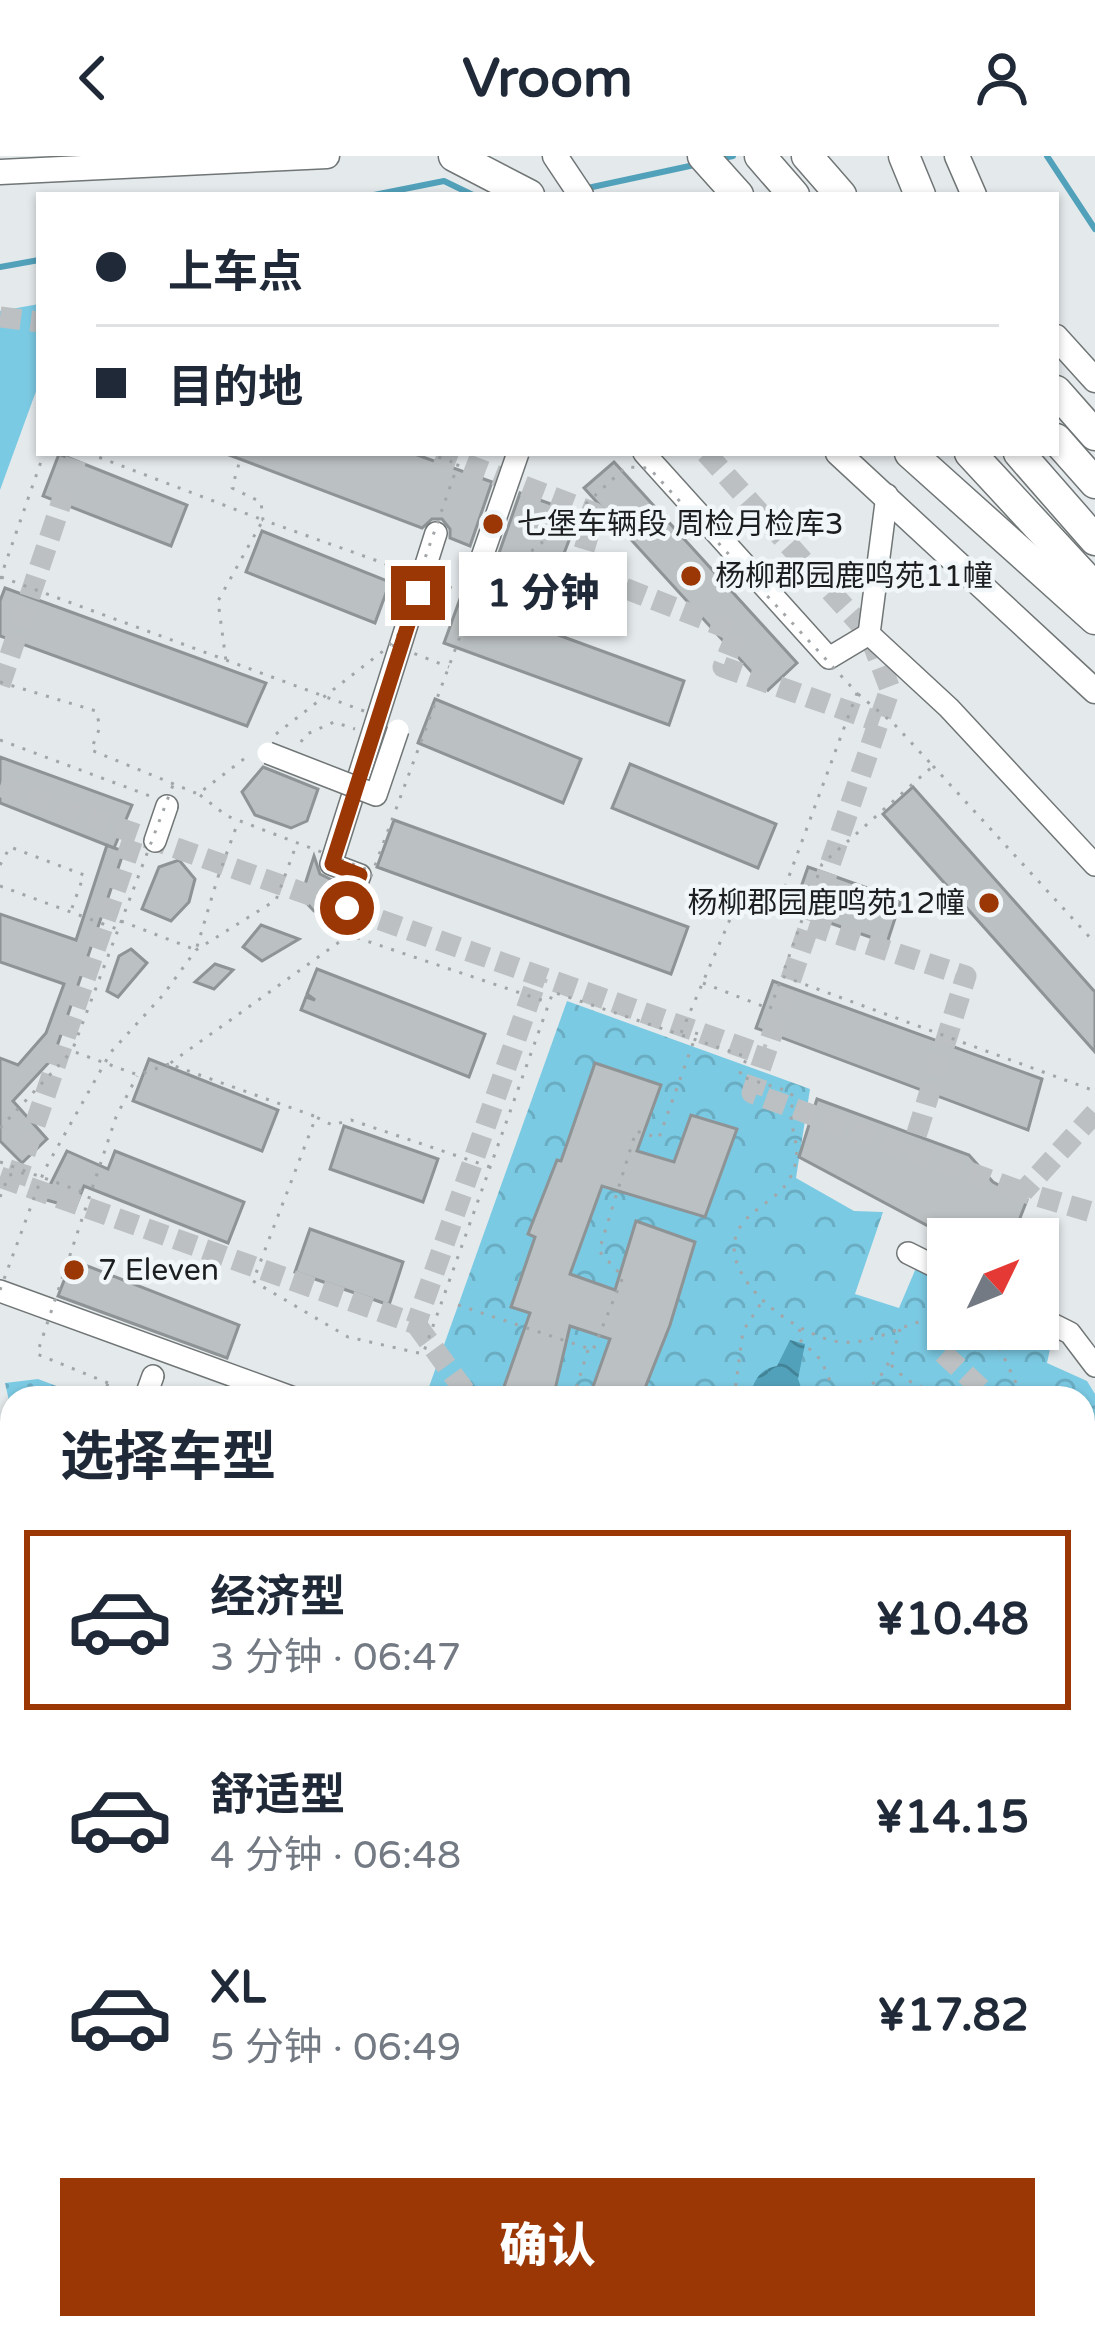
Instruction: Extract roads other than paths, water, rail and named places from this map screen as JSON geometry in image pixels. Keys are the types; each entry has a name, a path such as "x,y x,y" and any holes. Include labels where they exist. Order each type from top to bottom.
{"highway":[{"path":"454,156 523,192"},
{"path":"703,156 735,192"},
{"path":"760,156 791,192"},
{"path":"807,156 839,192"},
{"path":"1059,394 1095,435"},
{"path":"1059,442 1095,483"},
{"path":"913,456 1095,619"},
{"path":"973,456 1095,588"},
{"path":"1022,456 1095,540"}],"main road":[{"path":"0,172 327,156"},
{"path":"555,156 574,188"},
{"path":"957,156 973,192"},
{"path":"1059,341 1095,380"},
{"path":"842,456 1095,691"}],"street":[{"path":"481,560 517,456"},
{"path":"647,456 829,658 869,634"},
{"path":"869,634 887,495"},
{"path":"347,908 360,875 332,864 436,533"},
{"path":"869,634 949,708 1095,865"},
{"path":"272,750 376,795 399,726"},
{"path":"345,847 364,790"},
{"path":"155,841 168,797"},
{"path":"908,1253 927,1262"},
{"path":"0,1290 261,1386"},
{"path":"1059,1328 1070,1333 1095,1366"},
{"path":"149,1386 153,1376"}],"water":[{"path":"790,1340 805,1344 801,1386 753,1386 766,1370 777,1366"}],"waterway":[{"path":"718,159 733,156"},
{"path":"1047,156 1095,229"},
{"path":"583,189 699,164"},
{"path":"389,192 444,181 467,192"},
{"path":"0,267 36,261"}],"tunnel":[{"path":"0,317 36,322"},
{"path":"0,685 77,456"},
{"path":"445,456 595,513 578,570 737,632 723,667 879,722"},
{"path":"709,456 869,634 890,689 752,1093 1023,1192"},
{"path":"0,786 764,1055"},
{"path":"15,1183 135,833"},
{"path":"809,925 966,976 911,1152"},
{"path":"0,1177 416,1324 538,976"},
{"path":"1095,1113 1023,1192 1095,1213"},
{"path":"416,1324 461,1386"},
{"path":"943,1353 978,1386"}],"place":[{"name":"七堡车辆段 周检月检库3","path":"493,524"},
{"name":"杨柳郡园鹿鸣苑11幢","path":"691,576"},
{"name":"杨柳郡园鹿鸣苑12幢","path":"989,903"},
{"name":"7 Eleven","path":"74,1270"}]}
